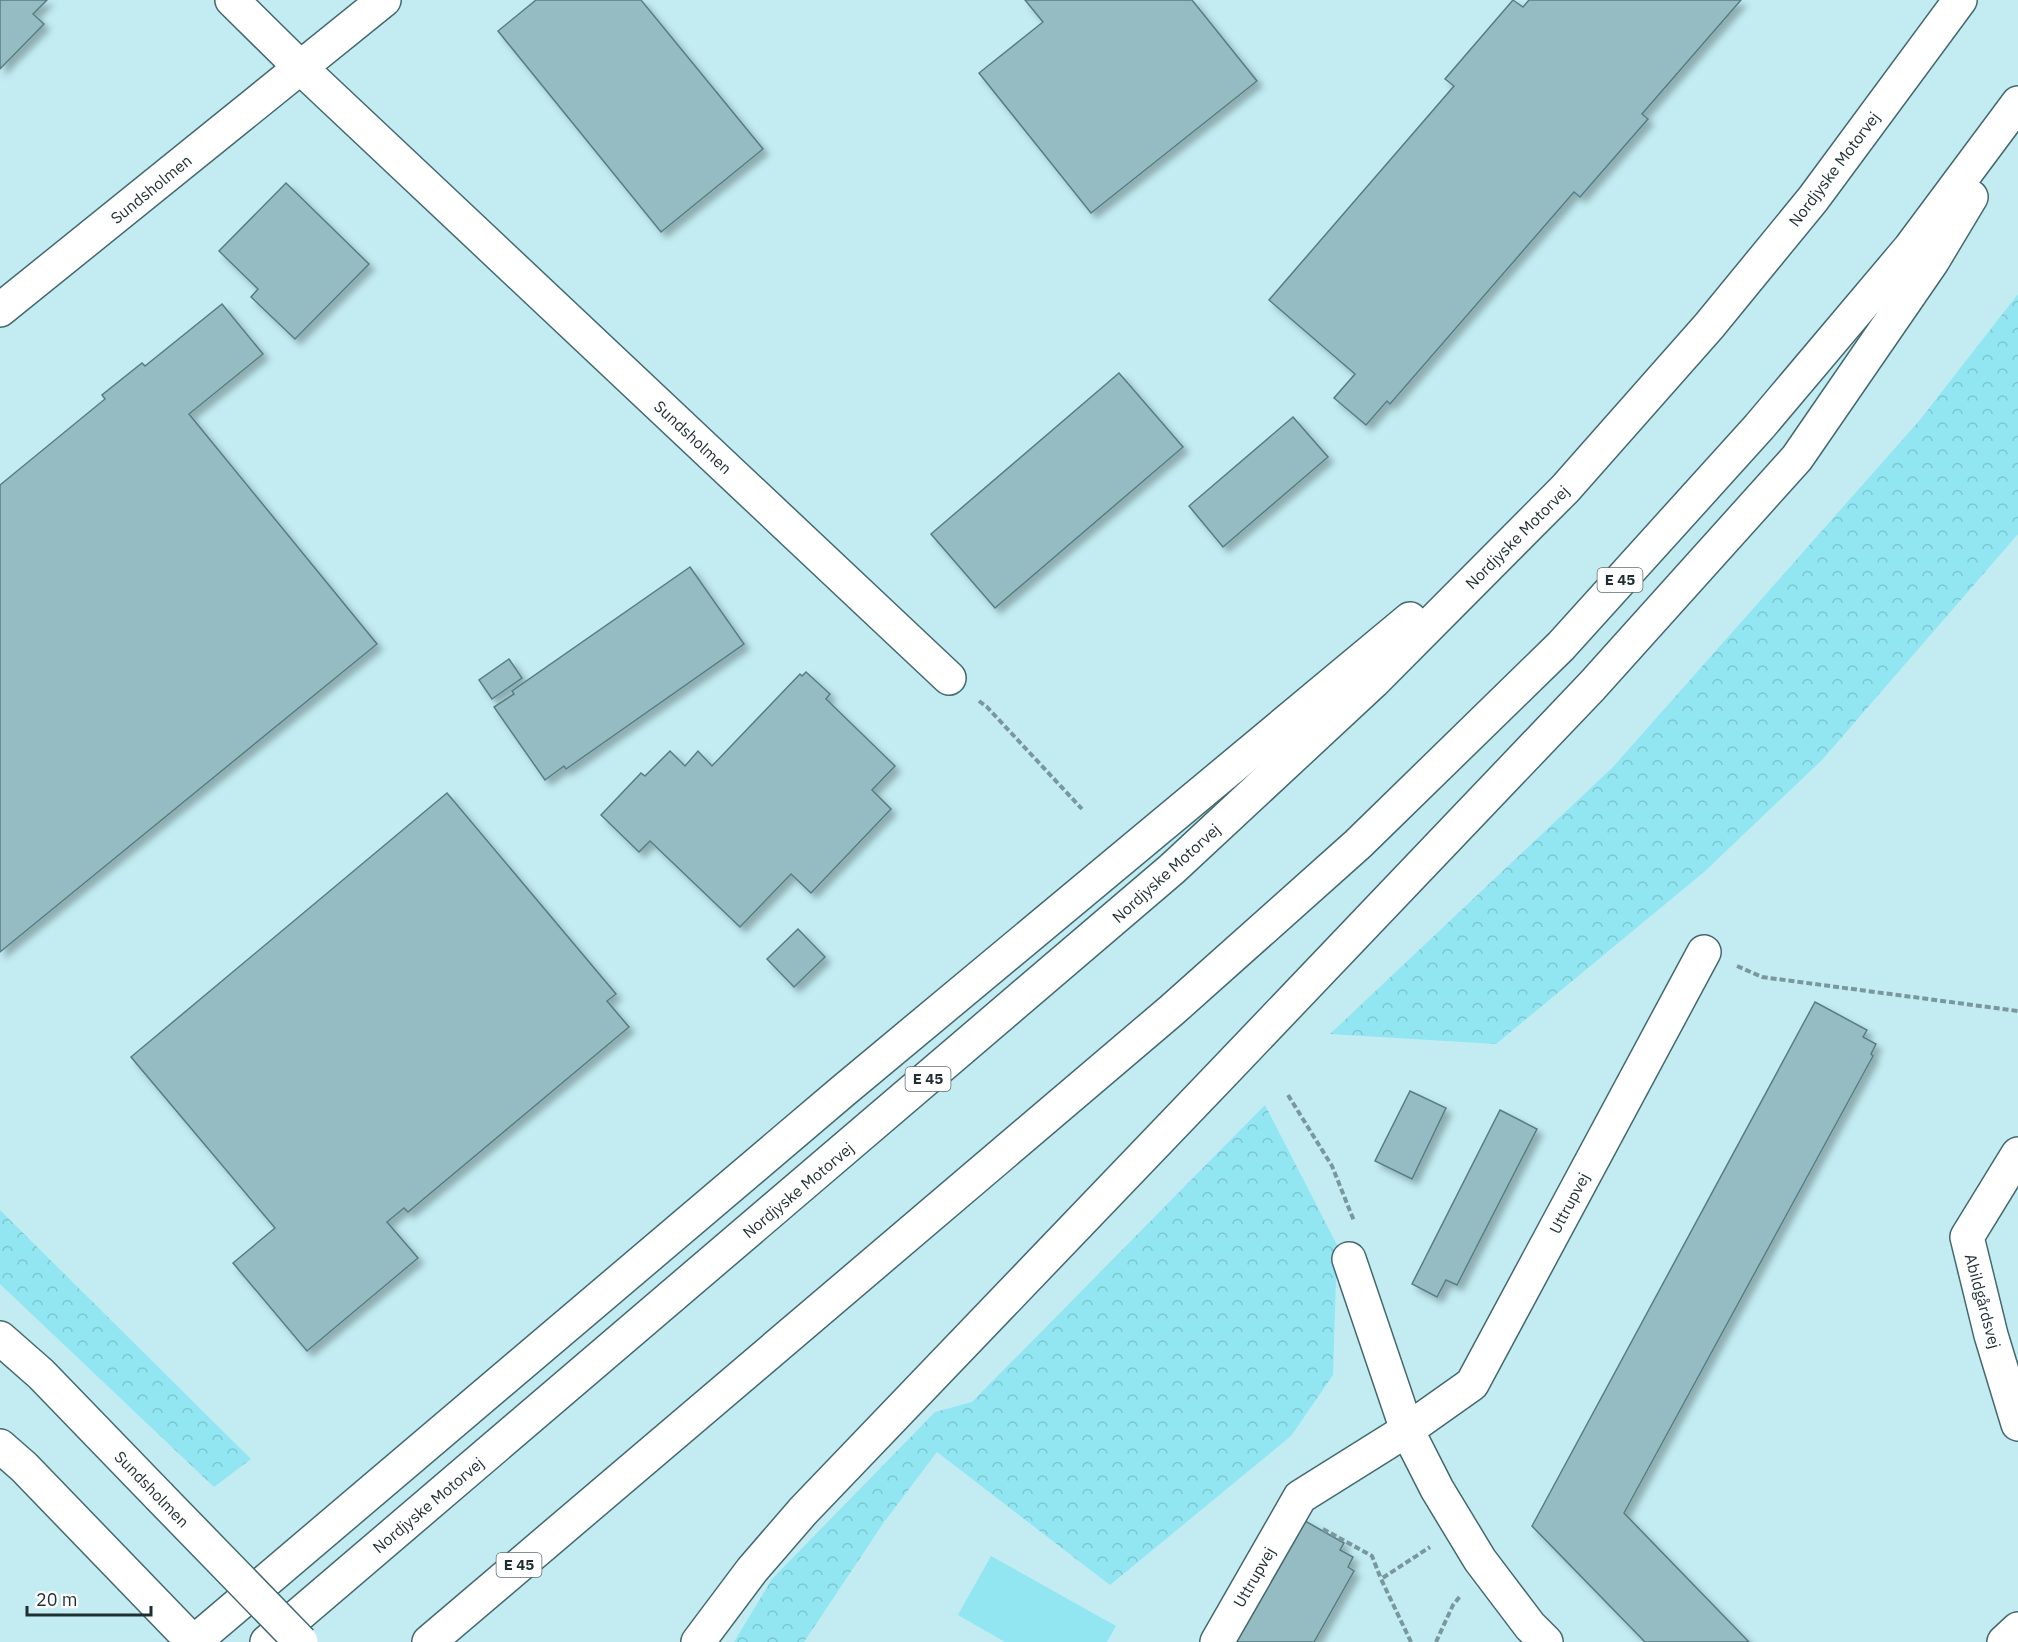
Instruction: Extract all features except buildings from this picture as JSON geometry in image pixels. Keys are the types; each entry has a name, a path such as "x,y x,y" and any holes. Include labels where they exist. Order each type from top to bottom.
{"main road":[{"name":"Sundsholmen","path":"232,0 301,68 950,678"},
{"name":"Sundsholmen","path":"0,310 384,0"},
{"name":"Nordjyske Motorvej","path":"267,1642 1173,869 1373,682 1565,489 1709,326 1813,199 1960,0"},
{"name":"E 45","path":"429,1642 1172,1010 1358,844 1561,646 1759,427 1910,248 2018,103"},
{"path":"700,1641 752,1570 803,1511 1592,686 1797,458 1932,262 2018,116"},
{"path":"0,1446 24,1467 194,1642 843,1091 1565,489"},
{"name":"Uttrupvej","path":"1217,1642 1300,1497 1407,1430 1472,1384 1704,952"},
{"name":"Abildgårdsvej","path":"2018,1154 1967,1237 1991,1335 2018,1424"},
{"path":"1349,1259 1407,1430 1437,1489 1488,1570 1530,1626 1546,1642"},
{"name":"Sundsholmen","path":"0,1338 41,1374 301,1642"},
{"path":"2004,1642 2018,1629"}],"path":[{"path":"950,678 987,707 1082,810"},
{"path":"1704,952 1762,977 2018,1011"},
{"path":"1288,1095 1332,1166 1358,1230 1349,1259"},
{"path":"1291,1512 1372,1556 1411,1642"},
{"path":"1381,1579 1460,1527"},
{"path":"1436,1642 1453,1605 1462,1593 1488,1570"}],"green space":[{"path":"2018,294 2018,534 1822,760 1704,872 1496,1044 1330,1034 1613,767 1919,421"},
{"path":"1265,1105 1337,1245 1333,1375 1291,1436 1110,1585 937,1452 884,1522 804,1642 734,1642 772,1579 935,1412 972,1402"},
{"path":"0,1210 251,1459 214,1487 0,1284"},
{"path":"991,1556 1116,1626 1107,1642 1005,1642 958,1615"}]}
